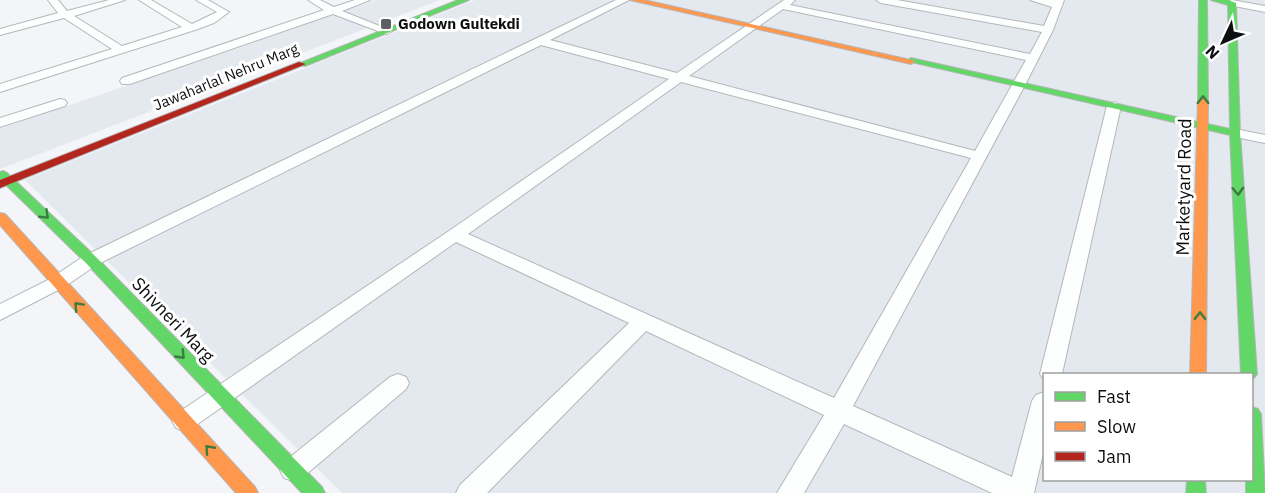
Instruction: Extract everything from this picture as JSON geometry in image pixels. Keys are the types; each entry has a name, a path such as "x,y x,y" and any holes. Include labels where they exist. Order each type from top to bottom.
{"street":[{"path":"53,0 64,14 121,50"},
{"path":"0,32 120,0"},
{"path":"144,0 191,28"},
{"path":"0,88 191,28 210,21 224,12 201,0"},
{"path":"313,0 333,11 383,29"},
{"path":"126,81 365,0"},
{"name":"Jawaharlal Nehru Marg","path":"3,179 452,0"},
{"name":"Jawaharlal Nehru Marg","path":"383,29 465,0"},
{"path":"0,314 57,283 91,260 624,0"},
{"path":"634,0 1265,139"},
{"path":"881,0 1048,30"},
{"path":"790,493 840,411 1048,30 1058,3 1035,0"},
{"name":"Marketyard Road","path":"1198,373 1203,0"},
{"path":"1215,0 1265,9"},
{"path":"184,421 456,235 786,3 1033,58"},
{"path":"1232,3 1235,133 1249,373"},
{"path":"539,41 979,156"},
{"path":"0,123 60,103"},
{"path":"1051,373 1114,106"},
{"name":"Shivneri Marg","path":"3,179 91,260 315,493"},
{"path":"0,217 248,493"},
{"path":"456,235 1020,493 1043,404"},
{"path":"469,493 644,321"},
{"path":"293,470 398,382"},
{"path":"1253,446 1256,493"}],"shaded area":[{"path":"376,0 440,0 0,169 0,129"},
{"path":"475,0 1265,0 1265,493 342,493 25,180"}],"traffic: fast":[{"path":"302,64 465,0"},
{"path":"1203,0 1203,100"},
{"path":"1215,0 1232,3 1235,133 1249,373"},
{"path":"911,61 1235,133"},
{"path":"3,175 91,260 315,493"},
{"path":"1253,434 1256,493"},
{"path":"1196,481 1196,493"}],"traffic: slow":[{"path":"634,0 911,61"},
{"path":"1198,373 1203,100"},
{"path":"0,217 248,493"}],"traffic: jam":[{"path":"0,184 302,64"}],"place":[{"name":"Godown Gultekdi","path":"386,24"}]}
